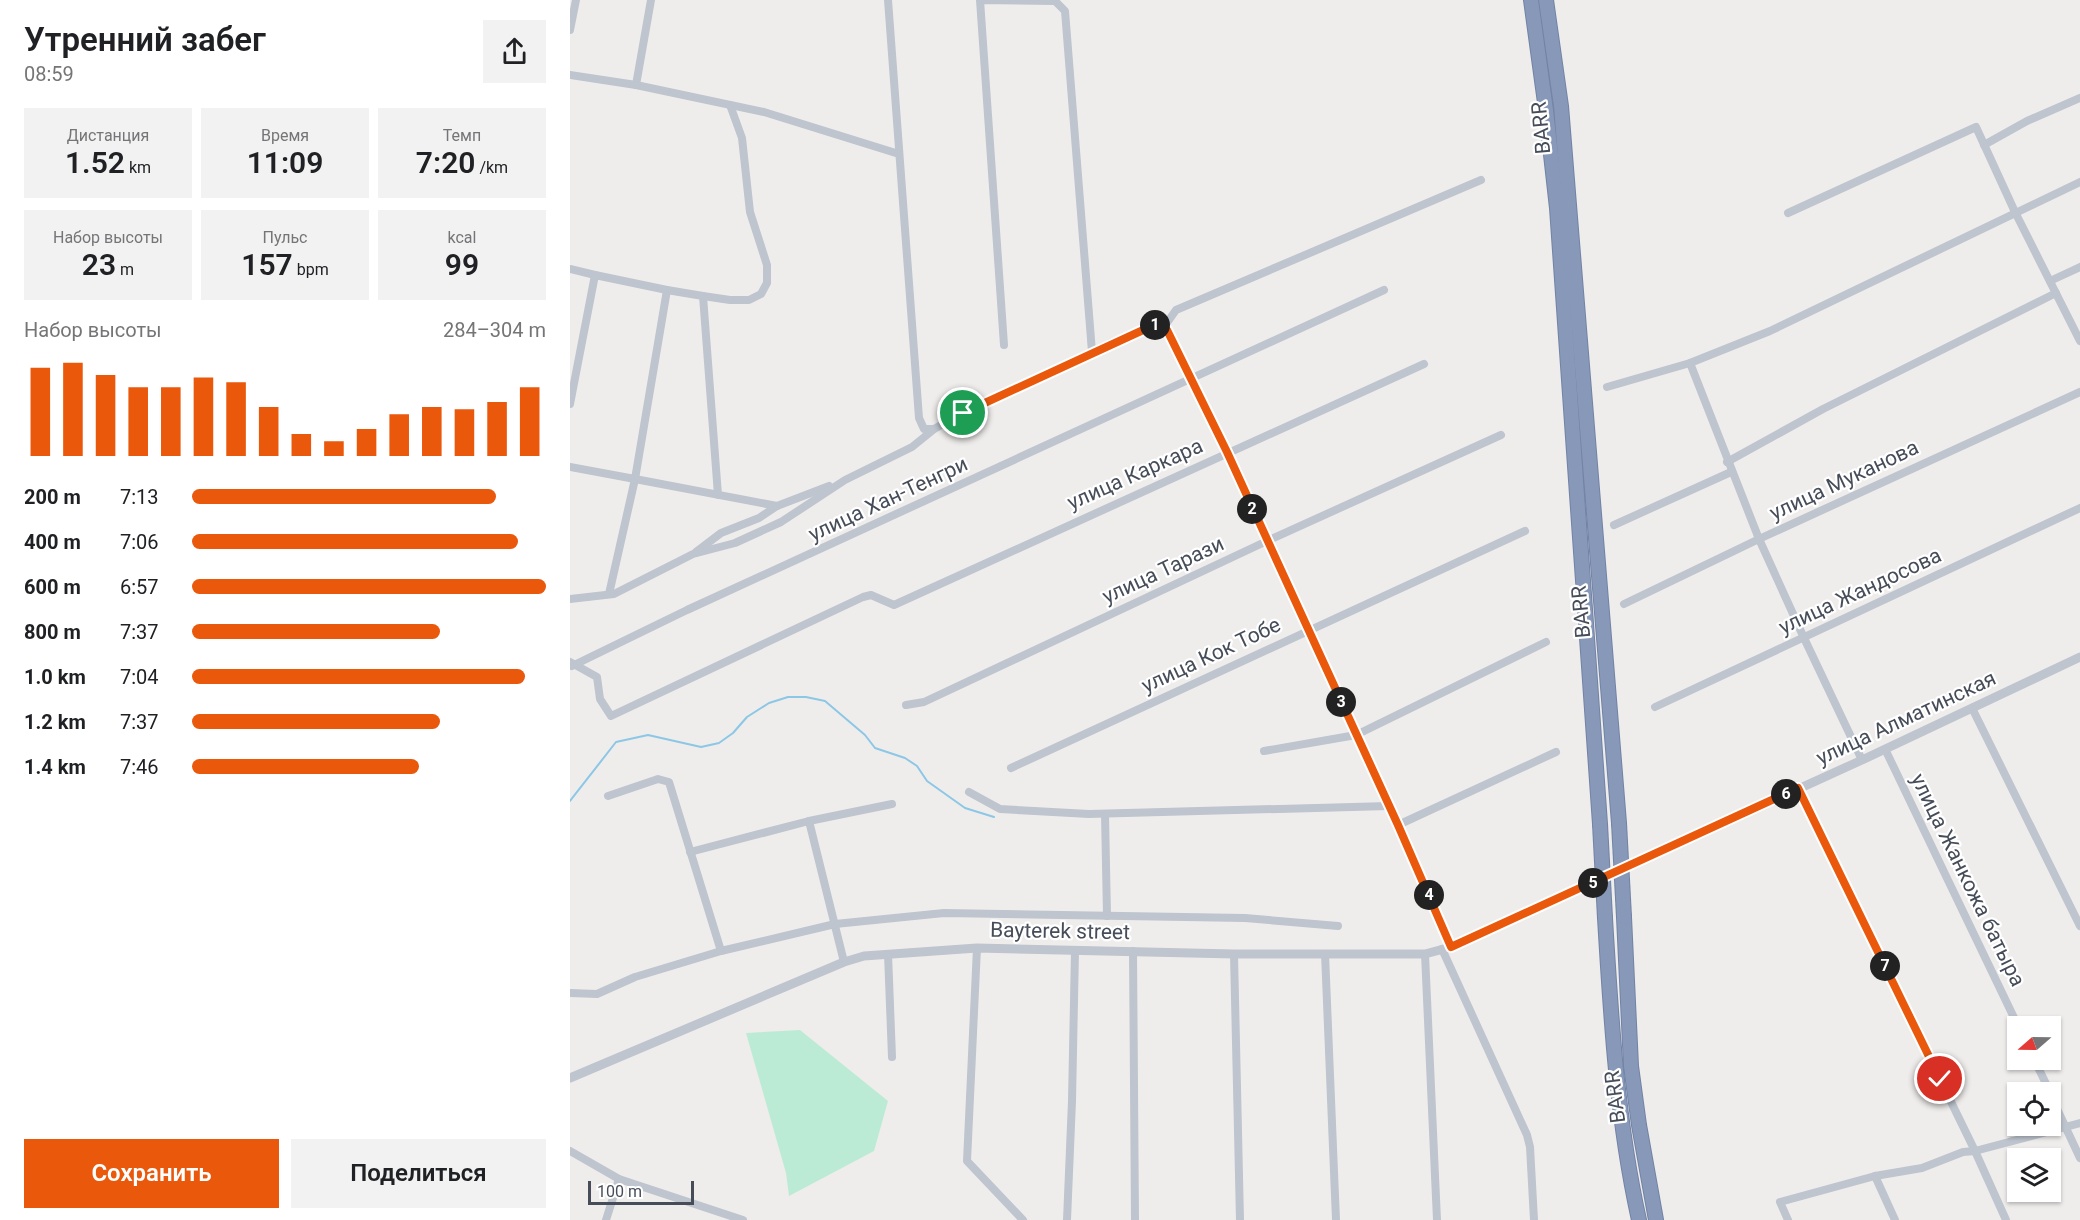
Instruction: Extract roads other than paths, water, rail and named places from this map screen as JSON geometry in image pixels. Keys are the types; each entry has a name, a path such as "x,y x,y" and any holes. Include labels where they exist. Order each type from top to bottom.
{"highway":[{"name":"BARR","path":"1531,0 1557,208 1618,1089 1639,1220"},
{"name":"BARR","path":"1546,0 1561,106 1619,823 1631,1066 1656,1220"}],"street":[{"path":"570,30 576,0"},
{"path":"636,85 651,0"},
{"path":"888,0 919,418 924,429 934,429"},
{"path":"1004,345 980,0 1055,1 1065,12 1092,352"},
{"path":"570,75 636,85 764,112 899,154"},
{"path":"1984,145 2080,98"},
{"path":"570,269 666,290 730,300 749,300 761,294 767,283 766,265 750,212 742,138 730,105"},
{"path":"1788,213 1976,127 2015,212 2080,341"},
{"path":"1164,327 1176,310 1481,180"},
{"path":"1607,387 1690,363 1770,331 2080,182"},
{"path":"2050,281 2080,267"},
{"path":"570,404 595,275"},
{"path":"609,594 634,479 666,290"},
{"name":"улица Хан-Тенгри","path":"571,665 1384,290"},
{"path":"1727,462 1823,409 2056,293"},
{"path":"703,296 718,495"},
{"path":"693,554 721,533 759,518 777,506 844,480 912,447 934,429 963,413 1154,325 1164,327 1227,452 1398,825 1446,948 1527,1135 1530,1147 1534,1220"},
{"path":"1690,363 1759,539 1803,638 1862,760"},
{"name":"улица Каркара","path":"571,665 597,677 600,699 612,716 863,597 871,595 880,601 894,605 1424,364"},
{"name":"улица Муканова","path":"1624,604 1759,539 2080,392"},
{"name":"улица Тарази","path":"906,705 924,702 1501,435"},
{"path":"570,467 777,506"},
{"path":"1614,525 1731,472"},
{"path":"570,599 609,594 693,554 735,543 781,522 844,480"},
{"name":"улица Жандосова","path":"1655,706 2080,508"},
{"name":"улица Кок Тобе","path":"1011,768 1525,531"},
{"path":"1264,751 1356,735 1546,642"},
{"name":"улица Алматинская","path":"1562,896 1862,760 2080,657"},
{"path":"1972,708 2080,926"},
{"name":"улица Жанкожа батыра","path":"1885,749 2013,1016"},
{"path":"1398,825 1556,752"},
{"path":"608,796 658,779 669,782 721,951"},
{"path":"1798,788 1975,1151 2006,1220"},
{"path":"969,792 999,809 1105,814 1389,806"},
{"path":"690,852 809,821 892,804"},
{"path":"1105,814 1107,916"},
{"path":"809,821 844,962"},
{"name":"Bayterek street","path":"570,1078 844,962 864,956 977,948 1234,954 1425,954 1446,948 1562,896"},
{"path":"570,993 597,993 635,976 721,951 835,924 944,913 1245,918 1338,926"},
{"path":"977,948 968,1161 1023,1220"},
{"path":"1067,1220 1075,951"},
{"path":"1133,951 1135,1220"},
{"path":"888,954 892,1057"},
{"path":"1234,954 1240,1220"},
{"path":"1325,954 1336,1220"},
{"path":"1425,954 1437,1220"},
{"path":"2061,1115 2080,1158"},
{"path":"1788,1220 1780,1202 1875,1176 1922,1168 1963,1152 1975,1151 2080,1123"},
{"path":"570,1151 619,1179 743,1220"},
{"path":"1875,1176 1895,1220"},
{"path":"606,1220 619,1179"}],"waterway":[{"path":"570,801 616,742 648,735 701,747 719,743 733,733 747,717 769,703 788,697 806,697 825,701 865,735 875,748 905,758 917,766 927,781 965,808 994,817"}]}
